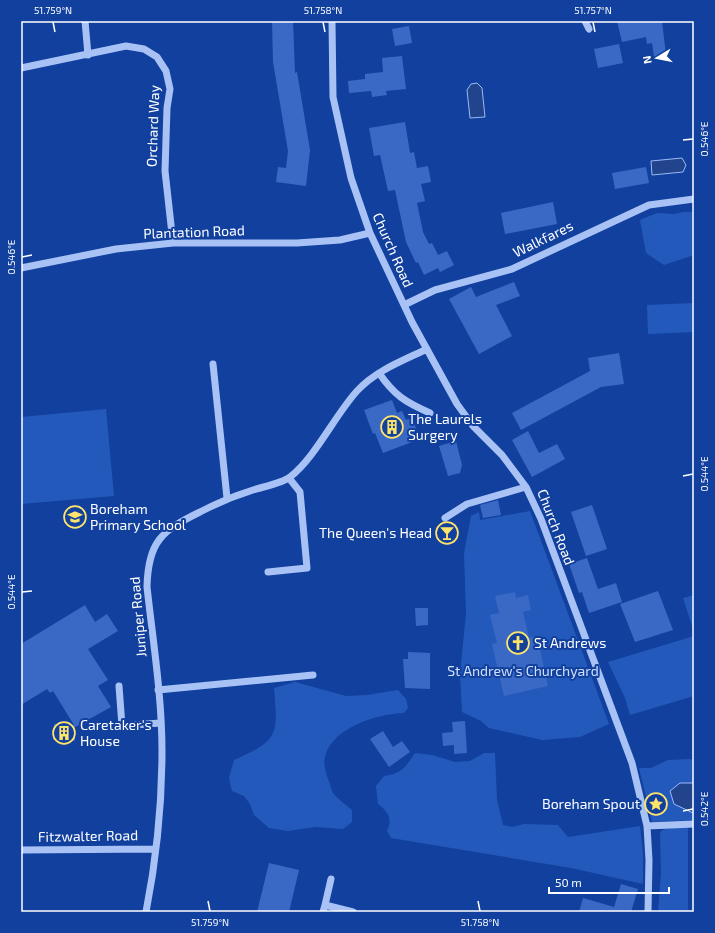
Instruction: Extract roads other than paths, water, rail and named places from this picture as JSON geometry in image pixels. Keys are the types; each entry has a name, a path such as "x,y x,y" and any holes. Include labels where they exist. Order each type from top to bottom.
{"street":[{"path":"85,21 88,55"},
{"name":"Church Road","path":"332,21 333,97 351,178 370,233 426,349 457,404 473,426 502,455 526,487 541,519 632,763 647,826 649,860 648,912"},
{"path":"584,21 589,29"},
{"name":"Orchard Way","path":"21,68 126,46 144,49 157,57 166,71 170,89 167,108 165,171 173,243"},
{"name":"Walkfares","path":"404,305 435,290 512,269 649,205 694,199"},
{"name":"Plantation Road","path":"21,268 116,249 173,243 296,243 340,240 370,233"},
{"name":"Juniper Road","path":"146,912 153,875 162,776 158,690 147,587 148,568 156,544 166,530 227,498 289,478 306,460 343,407 358,390 379,373 426,349"},
{"path":"213,364 227,498"},
{"path":"379,373 390,389 399,398 430,413"},
{"path":"268,572 307,568 300,492 289,478"},
{"path":"445,518 467,504 526,487"},
{"path":"158,690 313,675"},
{"path":"119,686 122,726 160,723"},
{"path":"647,826 694,824"},
{"name":"Fitzwalter Road","path":"21,850 155,849"},
{"path":"331,879 324,909 353,912"}],"place":[{"name":"The Laurels Surgery","path":"392,427"},
{"name":"Boreham Primary School","path":"75,517"},
{"name":"The Queen's Head","path":"447,533"},
{"name":"St Andrews","path":"518,643"},
{"name":"Caretaker's House","path":"64,733"},
{"name":"Boreham Spout","path":"656,804"}],"park label":[{"name":"St Andrew's Churchyard","path":"523,671"}]}
